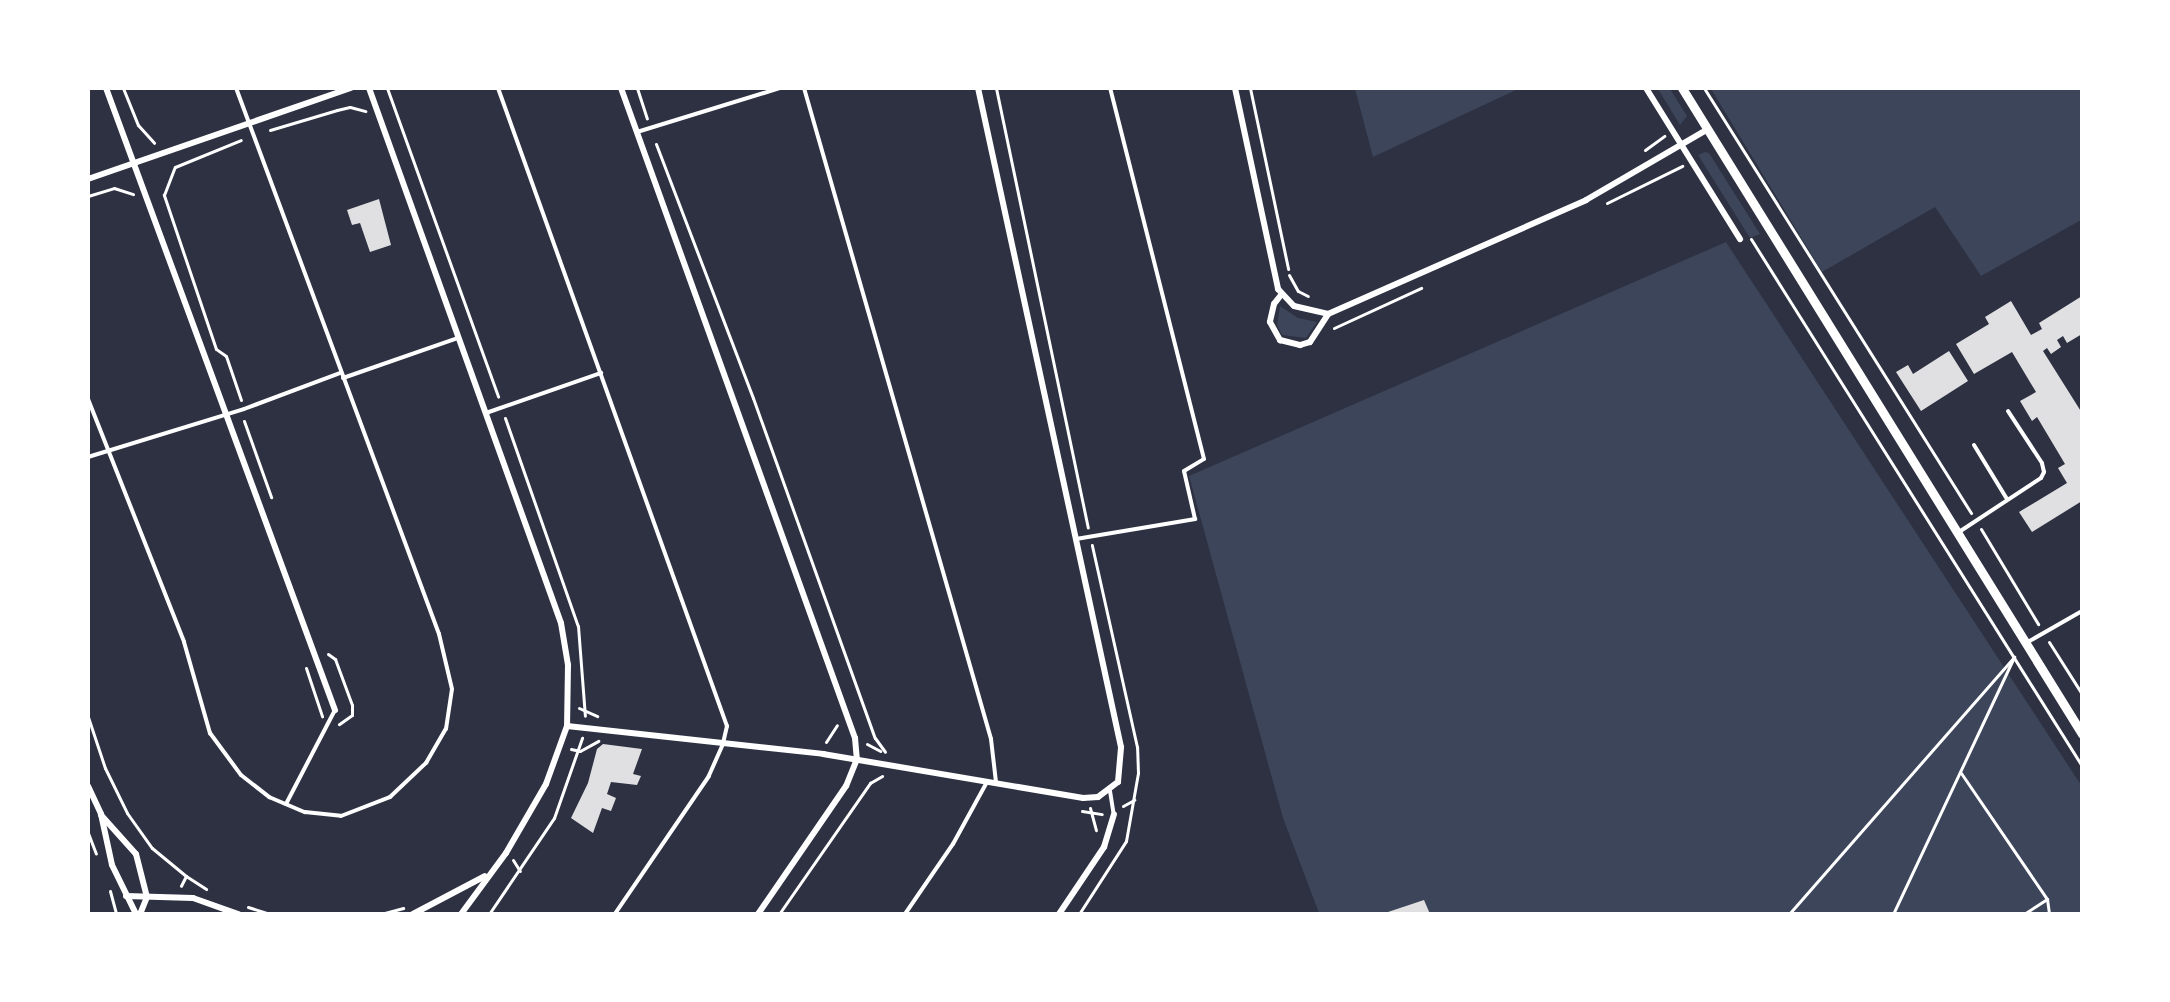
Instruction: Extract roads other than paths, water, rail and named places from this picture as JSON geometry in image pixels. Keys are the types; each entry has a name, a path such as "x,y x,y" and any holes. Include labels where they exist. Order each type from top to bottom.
{"street":[{"path":"106,88 132,165 229,413 335,710"},
{"path":"88,179 351,88"},
{"path":"369,88 561,623 568,665 567,726 546,784 506,853 486,875 461,914"},
{"path":"621,88 855,738 857,759 846,786 758,914"},
{"path":"567,726 857,759 1089,798 1110,791 1118,782 1121,747 978,88"},
{"path":"1235,88 1281,295 1294,306 1328,314"},
{"path":"1646,88 1740,239"},
{"path":"1682,88 2082,734"},
{"path":"1281,295 1274,304 1270,321 1280,340 1300,345 1311,342 1328,314 1586,200 1708,129"},
{"path":"88,786 101,814 112,865 126,896 138,914 147,897 136,854 101,814"},
{"path":"1059,913 1104,847 1114,814"},
{"path":"413,914 486,875"},
{"path":"126,896 177,896 238,914"}],"lane":[{"path":"88,399 184,642 210,733 241,775 269,798 305,812 341,816 390,797 431,755 446,729 452,689 439,634 340,373 236,88"},
{"path":"498,88 726,726 723,744 709,776 615,914"},
{"path":"636,132 780,88"},
{"path":"804,88 991,739 996,782"},
{"path":"1076,539 1195,519 1184,471 1204,459 1110,88"},
{"path":"343,378 459,337"},
{"path":"88,457 229,413 340,373"},
{"path":"486,413 601,373"},
{"path":"1958,532 2041,478 2044,472 2008,411"},
{"path":"1974,445 2007,499"},
{"path":"2025,644 2082,611"},
{"path":"286,804 335,710"},
{"path":"904,914 953,844 987,781"},
{"path":"1110,791 1114,814"}]}
